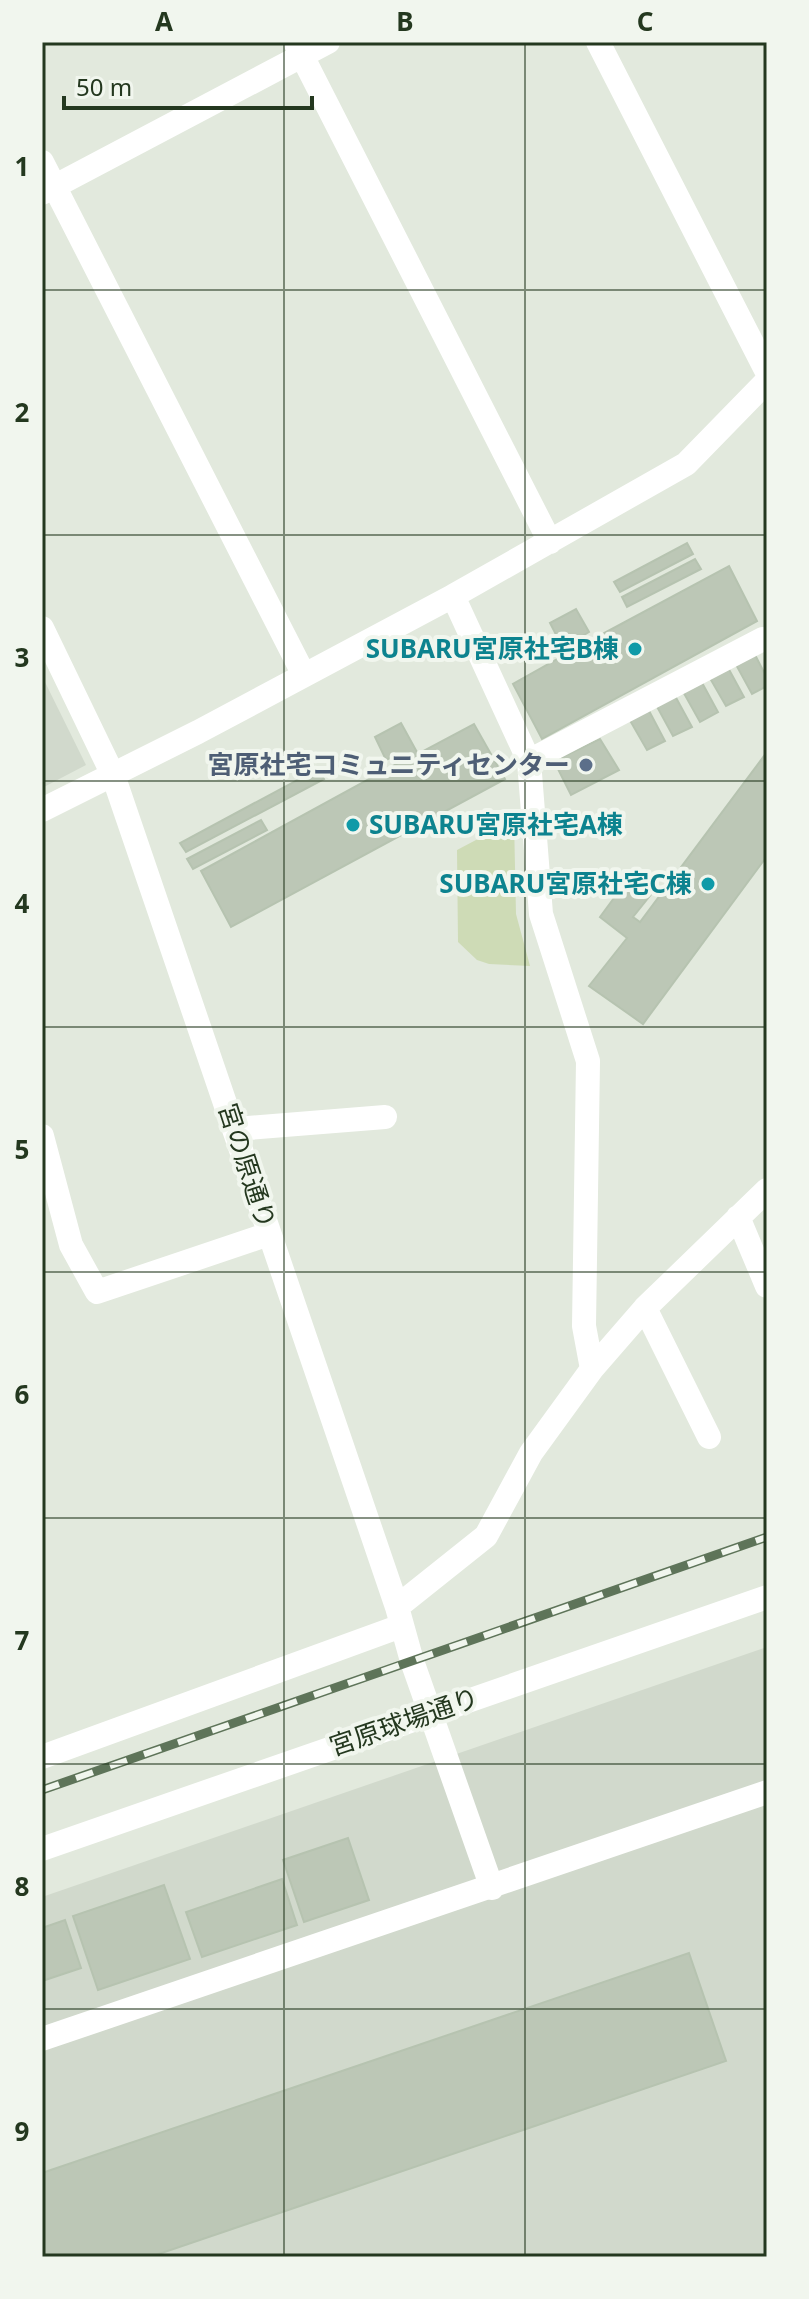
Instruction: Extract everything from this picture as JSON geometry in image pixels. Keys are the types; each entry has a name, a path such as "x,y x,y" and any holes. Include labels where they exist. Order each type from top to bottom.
{"street":[{"path":"48,190 299,48 328,42"},
{"path":"598,42 767,372"},
{"path":"299,48 550,542"},
{"path":"42,162 48,190 304,675"},
{"path":"42,810 453,596 686,464 767,381"},
{"path":"453,596 529,761 541,914 588,1061 584,1326 592,1369"},
{"name":"宮の原通り","path":"42,628 113,775 492,1888"},
{"path":"529,761 763,639"},
{"path":"236,1129 385,1117"},
{"path":"42,1136 71,1245 97,1292 269,1234"},
{"path":"42,1757 399,1616 486,1536 531,1453 592,1369 645,1308 767,1190"},
{"path":"738,1217 767,1286"},
{"path":"645,1308 709,1437"},
{"name":"宮原球場通り","path":"42,1849 767,1597"},
{"path":"42,2039 767,1792"}],"shaded area":[{"path":"42,676 86,765 42,788"},
{"path":"767,1647 767,2257 42,2257 42,1897"}],"green space":[{"path":"514,820 516,914 530,966 489,964 477,960 458,942 457,850"}],"building":[{"path":"687,543 693,554 620,592 614,582"},
{"path":"695,559 701,569 627,607 622,597"},
{"name":"SUBARU宮原社宅B棟","path":"729,566 757,621 542,739 513,684 566,654 550,623 576,609 589,632 579,638 582,645"},
{"path":"753,651 767,678 767,686 752,694 734,661"},
{"path":"726,664 744,697 726,706 707,673"},
{"path":"700,679 718,712 700,722 681,688"},
{"path":"674,694 692,727 673,736 655,703"},
{"path":"647,707 665,741 647,750 628,717"},
{"name":"SUBARU宮原社宅A棟","path":"401,723 418,754 474,724 505,779 231,927 201,871 402,761 399,754 386,760 375,737"},
{"name":"宮原社宅コミュニティセンター","path":"600,739 619,770 571,795 554,761"},
{"name":"SUBARU宮原社宅C棟","path":"767,752 767,856 643,1024 589,986 627,938 600,917 631,875 653,892 633,917 640,922"},
{"path":"318,769 324,779 186,852 180,843"},
{"path":"261,820 267,830 193,869 187,859"},
{"path":"348,1838 369,1900 304,1922 283,1860"},
{"path":"282,1879 297,1925 202,1957 186,1912"},
{"path":"164,1885 190,1959 98,1990 73,1916"},
{"path":"65,1920 81,1968 42,1981 42,1928"},
{"path":"689,1953 726,2061 150,2257 44,2257 42,2173"}],"railway":[{"path":"42,1790 767,1537"}],"place":[{"name":"SUBARU宮原社宅B棟","path":"635,649"},
{"name":"宮原社宅コミュニティセンター","path":"586,765"},
{"name":"SUBARU宮原社宅A棟","path":"353,825"},
{"name":"SUBARU宮原社宅C棟","path":"708,884"}]}
